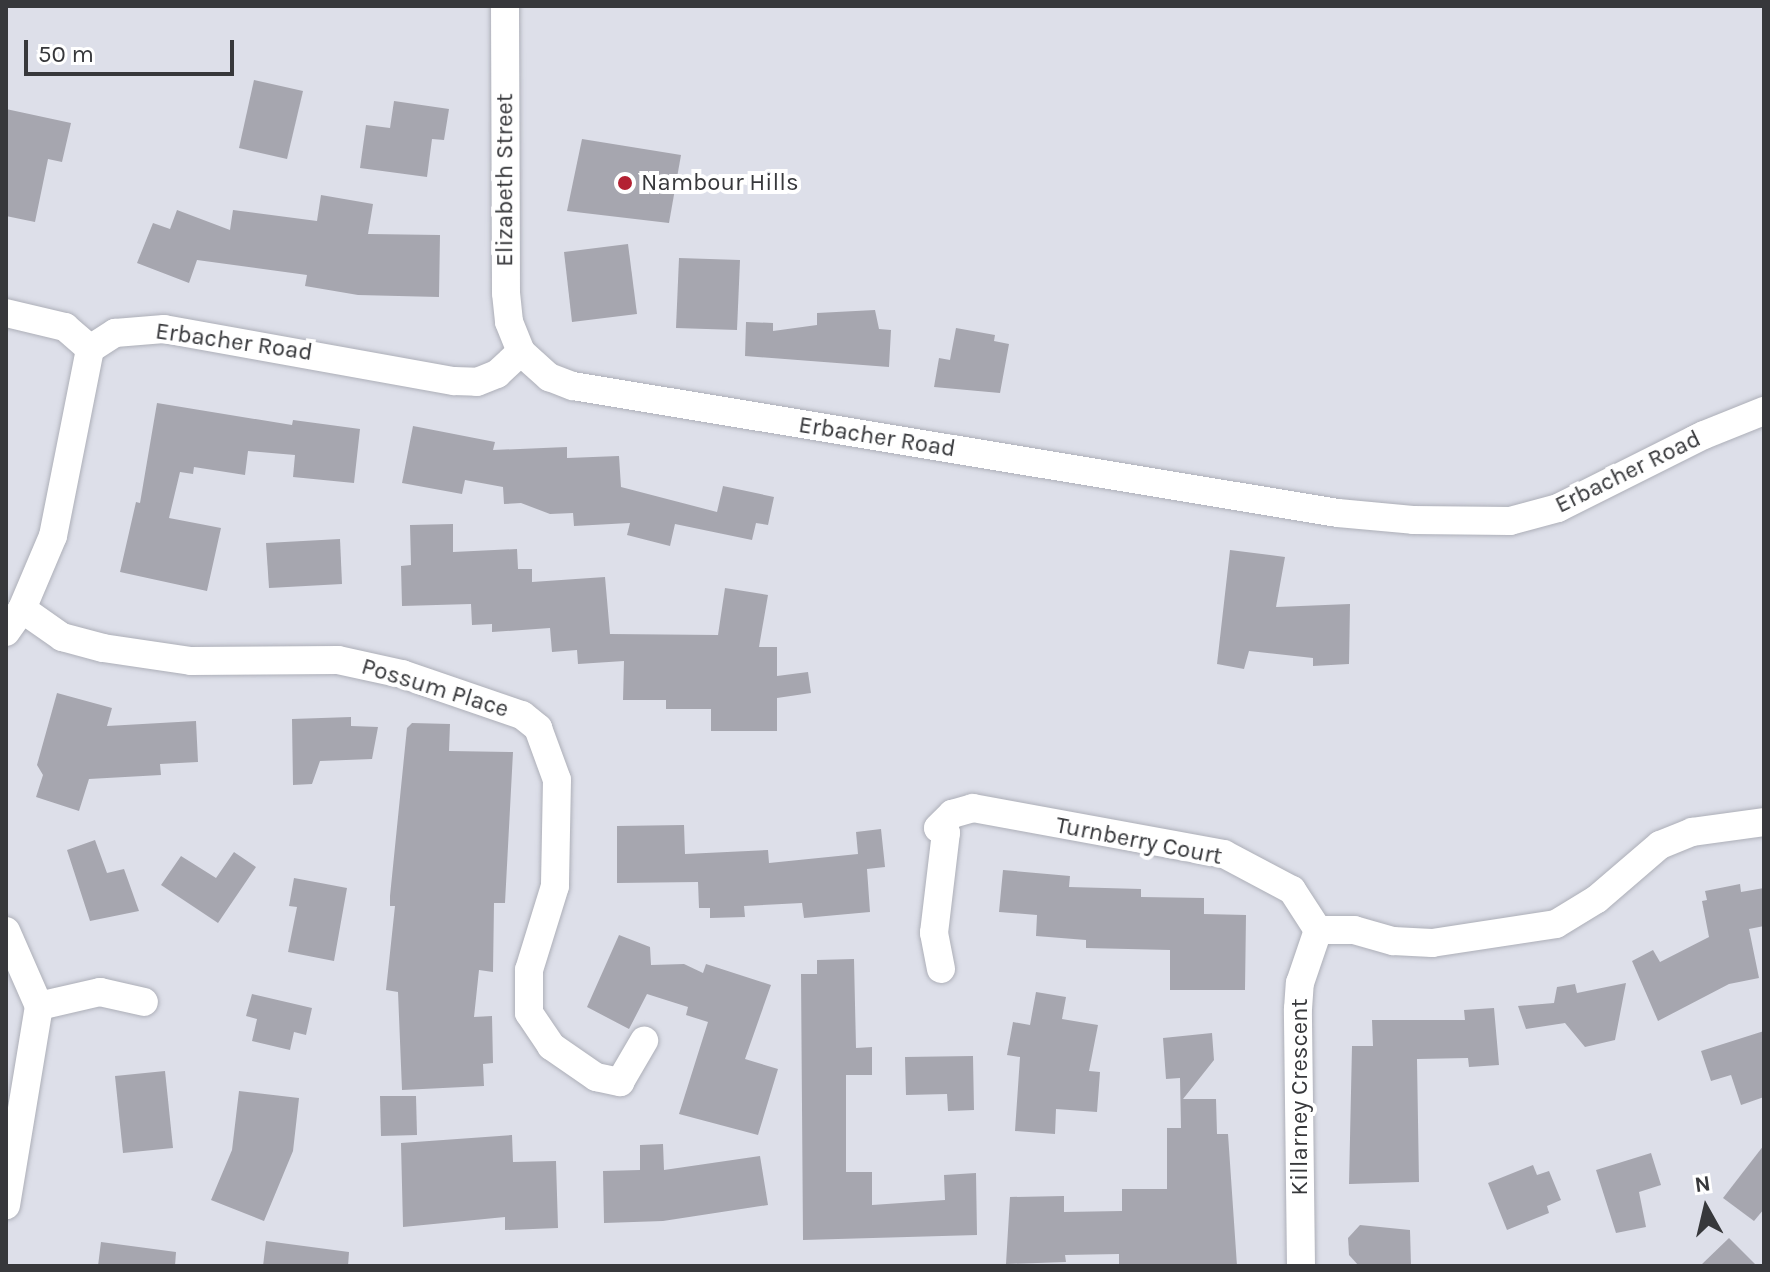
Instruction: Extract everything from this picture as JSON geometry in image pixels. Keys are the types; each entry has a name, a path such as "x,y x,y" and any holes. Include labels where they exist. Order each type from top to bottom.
{"street":[{"name":"Elizabeth Street","path":"505,6 506,293 509,322 521,352"},
{"path":"6,313 56,323 78,334 90,349 53,536 22,609 6,632"},
{"name":"Erbacher Road","path":"90,349 115,333 164,329 477,382 497,374 521,352 549,377 573,386 1322,510 1437,522 1510,521 1558,508 1704,435 1764,411"},
{"name":"Possum Place","path":"22,609 62,637 103,648 191,661 349,662 522,715 538,728 557,780 555,886 529,970 529,1013 551,1046 596,1077 620,1082 644,1041"},
{"name":"Turnberry Court","path":"941,969 934,933 946,833 938,828 952,814 973,808 1224,854 1292,890 1318,930"},
{"path":"1318,930 1354,930 1393,941 1432,943 1556,924 1597,899 1660,845 1692,832 1764,822"},
{"name":"Killarney Crescent","path":"1301,1266 1298,1009 1300,983 1318,930"},
{"path":"6,931 39,1006 6,1205"},
{"path":"39,1006 100,992 144,1002"}],"building":[{"path":"254,80 303,91 287,159 239,148"},
{"path":"394,101 449,109 444,140 432,139 427,177 360,168 366,125 390,128"},
{"path":"6,109 71,123 62,162 48,159 35,222 6,216"},
{"name":"Nambour Hills","path":"582,139 681,155 669,223 567,211"},
{"path":"321,195 373,204 368,234 440,235 439,297 358,295 305,286 307,275 197,260 189,283 137,263 153,223 170,229 177,210 230,230 233,210 317,221"},
{"path":"628,244 637,314 572,322 564,252"},
{"path":"679,258 740,260 737,330 676,328"},
{"path":"875,310 879,329 891,330 889,367 745,356 746,322 773,323 773,331 817,325 817,313"},
{"path":"956,328 995,335 994,341 1009,344 1000,393 934,387 939,358 950,360"},
{"path":"157,403 292,425 293,420 360,429 354,483 293,477 295,455 248,451 245,475 194,467 193,474 180,472 169,518 221,528 207,591 120,572 136,502 140,503"},
{"path":"413,426 495,442 493,450 567,447 567,458 619,456 621,487 717,512 723,486 774,497 768,525 756,523 752,540 675,524 670,546 627,535 630,523 574,526 573,513 550,514 521,503 504,504 503,487 465,480 462,494 402,483"},
{"path":"453,524 453,552 517,549 518,569 532,569 532,582 605,577 610,634 718,635 725,588 768,595 759,647 777,647 777,676 808,672 811,693 777,698 777,731 711,731 711,709 666,709 666,700 623,700 624,661 578,664 577,650 552,652 550,628 492,632 492,624 472,625 471,604 402,606 401,566 411,565 410,525"},
{"path":"340,539 342,584 269,588 266,543"},
{"path":"1230,550 1285,557 1276,607 1350,604 1349,664 1313,666 1313,658 1249,651 1244,669 1217,664"},
{"path":"57,693 112,708 107,726 196,721 198,762 160,764 161,775 89,779 79,811 36,797 43,775 37,765"},
{"path":"351,717 351,726 378,727 372,759 320,761 312,784 293,785 292,719"},
{"path":"412,723 450,724 449,751 513,752 505,903 494,903 493,972 479,970 474,1017 492,1016 493,1063 483,1064 484,1086 402,1090 398,992 386,990 395,906 390,906 390,896 407,728"},
{"path":"684,825 685,854 768,850 769,863 858,854 856,832 881,829 885,867 867,869 870,912 804,918 802,903 744,906 745,917 710,918 710,908 699,908 698,882 617,883 617,826"},
{"path":"95,840 107,873 124,869 139,911 90,921 67,850"},
{"path":"234,852 256,867 218,923 161,885 181,856 216,878"},
{"path":"1003,870 1070,876 1069,887 1141,889 1141,897 1204,898 1204,914 1246,915 1245,990 1170,990 1170,950 1086,948 1086,940 1036,936 1037,915 999,912"},
{"path":"294,878 347,888 334,961 288,952 297,907 289,906"},
{"path":"1740,884 1741,892 1764,888 1764,926 1749,929 1759,978 1729,984 1658,1021 1632,961 1653,950 1660,962 1709,937 1702,901 1707,900 1705,891"},
{"path":"619,935 650,947 651,965 684,964 703,973 706,964 771,985 745,1059 778,1069 758,1135 679,1114 708,1022 686,1015 688,1007 647,994 629,1029 587,1007"},
{"path":"854,959 856,1048 872,1047 872,1075 846,1075 846,1172 872,1172 872,1205 945,1200 944,1175 976,1173 977,1235 803,1240 801,974 817,974 817,960"},
{"path":"1626,983 1615,1040 1585,1047 1565,1023 1526,1029 1518,1006 1554,1003 1557,987 1575,984 1577,993"},
{"path":"1036,992 1066,997 1062,1019 1098,1025 1089,1071 1100,1072 1097,1112 1056,1109 1055,1134 1015,1131 1020,1057 1007,1055 1013,1022 1030,1025"},
{"path":"252,994 312,1008 306,1035 294,1032 290,1050 252,1041 257,1019 246,1016"},
{"path":"1494,1008 1499,1065 1469,1067 1468,1058 1417,1059 1419,1182 1349,1184 1352,1046 1373,1046 1372,1020 1465,1020 1464,1010"},
{"path":"1764,1031 1764,1097 1741,1105 1731,1075 1711,1081 1701,1051"},
{"path":"1212,1033 1214,1060 1183,1099 1216,1099 1217,1134 1228,1134 1237,1266 1119,1266 1119,1254 1065,1255 1066,1262 1006,1264 1010,1197 1064,1196 1064,1212 1122,1211 1122,1189 1167,1189 1167,1128 1181,1128 1180,1078 1166,1079 1163,1038"},
{"path":"973,1056 974,1110 948,1111 947,1094 906,1095 905,1057"},
{"path":"165,1071 173,1148 123,1153 115,1076"},
{"path":"239,1091 299,1098 293,1151 264,1221 211,1200 232,1150"},
{"path":"380,1096 416,1096 417,1135 381,1136"},
{"path":"512,1135 513,1162 556,1161 558,1228 505,1230 505,1217 403,1227 401,1143"},
{"path":"663,1144 664,1170 760,1156 768,1205 663,1221 604,1223 603,1171 640,1170 640,1145"},
{"path":"1764,1145 1764,1209 1754,1221 1723,1198"},
{"path":"1651,1153 1661,1185 1639,1192 1646,1227 1616,1233 1596,1170"},
{"path":"1533,1165 1537,1175 1549,1171 1561,1200 1547,1206 1549,1213 1507,1230 1488,1183"},
{"path":"1360,1225 1410,1230 1411,1266 1359,1266 1349,1255 1348,1238"},
{"path":"1729,1238 1757,1266 1700,1266"},
{"path":"266,1241 349,1252 348,1266 263,1266"},
{"path":"101,1242 176,1252 175,1266 98,1266"}],"place":[{"name":"Nambour Hills","path":"625,183"}]}
